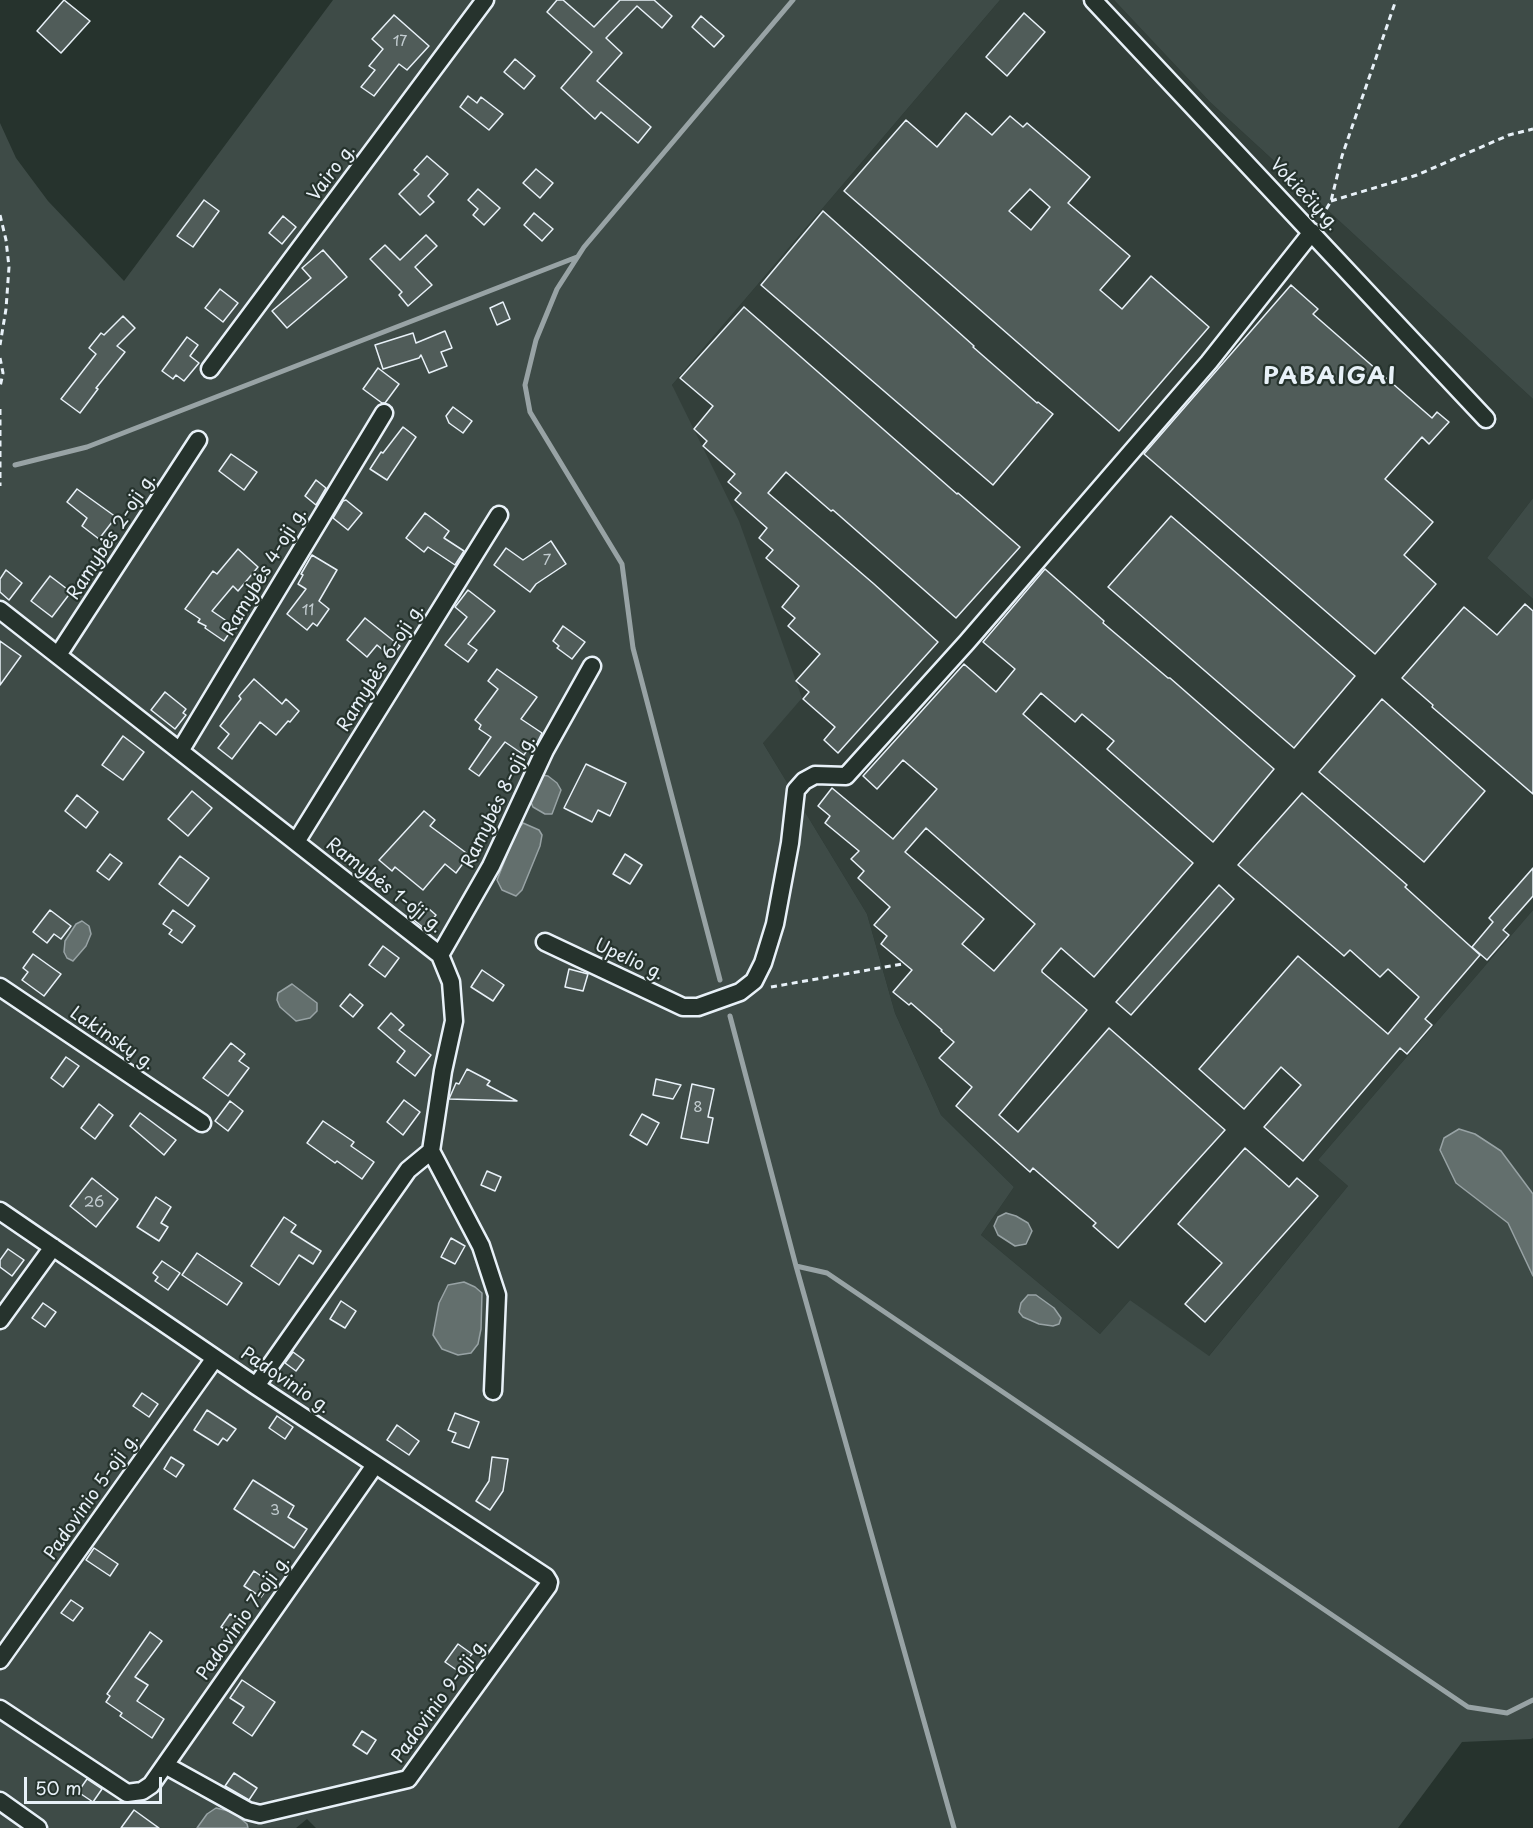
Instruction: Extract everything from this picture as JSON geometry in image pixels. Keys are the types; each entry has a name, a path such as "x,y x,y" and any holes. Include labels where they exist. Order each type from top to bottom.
{"street":[{"name":"Vairo g.","path":"210,369 485,0"},
{"name":"Vokiečių g.","path":"1093,0 1486,419"},
{"path":"754,981 763,963 775,924 790,843 796,790 815,775 846,776 967,642 1209,362 1312,232"},
{"name":"Ramybės 4-oji g.","path":"180,751 384,413"},
{"name":"Ramybės 2-oji g.","path":"58,656 198,440"},
{"name":"Ramybės 6-oji g.","path":"296,842 500,514"},
{"name":"Ramybės 1-oji g.","path":"0,610 440,955 451,982 454,1021 443,1071 431,1151"},
{"name":"Ramybės 8-oji g.","path":"440,955 491,866 544,750 592,666"},
{"name":"Upelio g.","path":"545,942 683,1007 698,1007 740,992 754,981"},
{"name":"Lakinskų g.","path":"0,987 202,1123"},
{"path":"256,1386 408,1170 431,1151 481,1246 497,1295 493,1391"},
{"name":"Padovinio g.","path":"0,1211 256,1386 546,1577 549,1582"},
{"path":"0,1320 53,1247"},
{"name":"Padovinio 5-oji g.","path":"0,1660 215,1358"},
{"name":"Padovinio 7-oji g.","path":"0,1709 127,1793 142,1791 152,1785 375,1465"},
{"name":"Padovinio 9-oji g.","path":"165,1765 248,1811 260,1814 408,1779 549,1582"},
{"path":"0,1801 38,1828"}],"path":[{"path":"1312,232 1331,201 1342,156 1396,0"},
{"path":"1331,201 1417,175 1509,135 1533,129"},
{"path":"0,215 9,267 6,309 0,345"},
{"path":"0,358 3,373 0,387"},
{"path":"0,409 0,486"},
{"path":"754,981 767,987 902,964"}],"shaded area":[{"path":"333,0 1000,0 672,385 739,521 802,698 763,743 867,914 895,1013 941,1115 1014,1187 981,1235 1100,1334 1130,1300 1209,1356 1348,1186 1318,1160 1533,910 1533,1194 1518,1175 1456,1183 1508,1223 1533,1276 1533,1738 1462,1742 1398,1828 316,1828 307,1819 296,1828 0,1828 0,123 16,158 48,201 124,281"},
{"path":"1000,0 1114,0 1210,102 1533,399 1533,498 1487,558 1533,599 1533,910 1318,1160 1348,1186 1208,1357 1130,1300 1100,1334 981,1235 1014,1187 941,1115 895,1013 867,914 763,743 672,385"},
{"path":"1114,0 1533,0 1533,399 1210,102"},
{"path":"1533,498 1533,599 1487,558"},
{"path":"541,775 548,776 557,783 561,790 552,814 545,814 533,807 530,800"},
{"path":"523,823 539,830 542,835 540,846 522,890 516,896 502,890 497,880 516,832"},
{"path":"82,921 89,926 91,934 86,946 73,961 67,958 64,952 65,941 76,924"},
{"path":"292,984 317,1003 317,1011 310,1018 296,1021 280,1007 277,1000 278,993"},
{"path":"1459,1129 1475,1134 1501,1151 1533,1194 1533,1276 1508,1223 1456,1183 1440,1150 1444,1138"},
{"path":"1006,1213 1028,1223 1032,1231 1026,1244 1015,1246 998,1235 994,1226 998,1217"},
{"path":"464,1282 482,1293 481,1329 478,1344 471,1353 458,1355 442,1349 433,1335 439,1303 448,1285"},
{"path":"1028,1295 1036,1295 1054,1308 1061,1318 1059,1324 1053,1326 1039,1324 1023,1317 1019,1312 1021,1303"},
{"path":"216,1808 233,1812 247,1824 248,1828 197,1828 207,1814"}],"building":[{"path":"64,0 90,21 61,53 37,31"},
{"path":"557,0 563,0 594,27 620,0 654,0 672,16 662,28 637,6 606,38 622,53 597,81 651,127 638,143 601,112 595,119 561,88 592,52 547,12"},
{"path":"1024,13 1045,32 1007,76 986,57"},
{"path":"394,15 429,46 407,70 399,64 374,96 361,87 375,70 369,66 383,49 372,39"},
{"path":"701,16 724,36 714,47 692,27"},
{"path":"515,59 535,76 524,89 504,72"},
{"path":"468,96 477,103 481,97 503,114 489,130 460,107"},
{"path":"966,113 992,135 1010,116 1023,127 1027,123 1090,177 1068,203 1130,256 1100,290 1122,309 1151,276 1209,327 1119,431 844,191 906,120 937,147","holes":["1030,189 1050,207 1031,230 1009,211"]},
{"path":"427,156 448,174 428,196 434,202 420,215 399,194 419,174 414,170"},
{"path":"536,169 553,183 540,198 523,183"},
{"path":"478,189 500,208 484,225 473,215 478,209 468,200"},
{"path":"204,200 219,211 193,247 177,236"},
{"path":"823,211 973,347 1037,403 1053,414 993,485 761,285"},
{"path":"534,213 553,229 542,241 524,225"},
{"path":"283,216 296,227 282,244 269,233"},
{"path":"426,235 437,246 415,267 432,285 408,306 399,295 402,292 370,259 385,245 400,260"},
{"path":"323,250 347,277 287,328 272,311 311,278 302,268"},
{"path":"1291,285 1318,309 1313,314 1432,418 1437,412 1449,422 1429,444 1422,437 1385,479 1433,522 1404,555 1436,584 1375,654 1144,454"},
{"path":"220,289 238,303 223,322 205,308"},
{"path":"503,302 510,319 497,325 490,308"},
{"path":"744,307 1020,547 956,618 786,472 768,493 938,642 838,753 824,740 835,727 803,699 809,692 796,681 820,654 788,626 795,618 782,607 799,586 766,558 773,550 759,538 767,528 735,500 741,493 728,482 735,474 703,446 707,441 694,429 713,406 680,378"},
{"path":"123,316 135,328 117,346 125,352 96,388 98,389 80,413 61,399 96,354 89,348 101,333 104,335"},
{"path":"445,331 452,348 441,352 447,366 429,373 421,355 419,358 383,369 375,345 413,333 416,343"},
{"path":"187,337 198,345 190,356 199,363 184,381 176,375 173,379 162,371"},
{"path":"378,368 399,384 385,403 363,389"},
{"path":"453,407 472,421 463,433 449,423 446,416"},
{"path":"403,427 416,437 387,480 370,469 381,452 383,453"},
{"path":"231,454 257,472 244,490 219,471"},
{"path":"316,480 326,488 316,505 305,496"},
{"path":"77,489 116,517 99,539 82,526 87,518 67,502"},
{"path":"346,500 362,513 348,530 333,518 343,501"},
{"path":"425,513 449,531 444,538 464,551 455,565 428,547 424,552 406,538"},
{"path":"1171,516 1355,676 1294,748 1108,587"},
{"path":"551,541 566,564 536,584 530,592 494,565 506,548 523,560"},
{"path":"238,549 258,567 238,591 233,586 212,611 234,626 224,641 205,628 206,626 198,622 200,619 185,609 213,571 217,574"},
{"path":"312,555 337,570 319,601 329,609 317,626 313,623 307,630 287,614 306,589 298,584"},
{"path":"1045,569 1104,621 1103,623 1274,769 1213,842 1107,749 1114,741 1082,714 1075,722 1041,693 1023,714 1193,863 1094,977 1061,948 1042,970 1087,1010 999,1115 1018,1132 1109,1028 1225,1130 1118,1248 1093,1226 1096,1223 1033,1168 1030,1172 956,1106 972,1087 939,1058 954,1042 911,1003 909,1005 893,992 912,970 881,944 887,936 874,925 890,907 858,878 864,871 851,859 859,851 825,823 830,816 818,806 832,788 893,839 937,789 903,760 877,789 863,776 964,664 996,692 1015,669 983,642","holes":["926,828 1035,924 994,971 962,944 984,919 905,852"]},
{"path":"6,570 22,583 9,600 0,592 0,579"},
{"path":"50,576 71,592 52,617 31,601"},
{"path":"468,590 495,611 468,644 477,650 468,662 445,645 467,617 455,607"},
{"path":"1525,604 1533,611 1533,794 1432,707 1433,705 1402,678 1464,607 1497,635"},
{"path":"365,618 400,646 391,657 377,645 367,657 347,640"},
{"path":"563,626 585,642 572,659 557,648 559,646 553,641"},
{"path":"0,641 21,656 0,685"},
{"path":"497,669 537,697 521,719 542,733 534,749 530,746 524,755 505,742 479,776 469,769 491,737 479,729 481,725 475,720 498,689 488,681"},
{"path":"254,679 282,704 286,699 299,711 276,735 260,722 232,759 218,748 229,734 220,726 241,699 239,696"},
{"path":"165,692 186,709 183,713 186,715 175,729 151,710"},
{"path":"1382,699 1485,791 1424,862 1319,772"},
{"path":"123,736 144,752 123,780 102,765"},
{"path":"586,764 626,783 610,816 598,810 592,822 564,808"},
{"path":"192,791 212,808 188,836 168,819"},
{"path":"1302,793 1407,885 1405,887 1480,955 1425,1019 1432,1025 1407,1054 1400,1048 1303,1161 1264,1127 1301,1085 1281,1067 1244,1109 1199,1069 1298,956 1388,1034 1419,997 1388,969 1380,977 1350,950 1344,956 1238,865"},
{"path":"77,795 98,812 86,828 65,811"},
{"path":"424,811 435,820 430,826 469,855 456,873 445,864 423,890 395,867 392,871 379,860"},
{"path":"110,854 122,863 109,880 97,871"},
{"path":"625,854 642,865 630,884 613,874"},
{"path":"180,856 209,878 188,906 159,884"},
{"path":"1533,868 1533,896 1503,930 1509,935 1487,960 1472,947 1493,922 1489,918"},
{"path":"1219,885 1234,899 1131,1015 1116,1002"},
{"path":"421,902 436,915 425,929 409,916"},
{"path":"50,910 71,926 61,939 54,934 47,943 33,932"},
{"path":"173,910 195,926 182,943 169,934 172,930 163,924"},
{"path":"383,946 399,958 385,977 369,965"},
{"path":"33,954 61,974 44,996 22,980 28,972 23,968"},
{"path":"569,969 588,974 583,991 565,987"},
{"path":"482,970 504,985 493,1001 471,987"},
{"path":"350,994 363,1005 353,1017 340,1006"},
{"path":"391,1013 404,1025 399,1030 431,1055 415,1076 397,1062 405,1051 378,1028"},
{"path":"231,1043 245,1054 239,1061 249,1068 228,1096 203,1078"},
{"path":"66,1057 79,1066 63,1087 51,1078"},
{"path":"467,1069 490,1081 487,1085 517,1101 449,1099 456,1083 459,1084"},
{"path":"656,1079 681,1085 673,1099 653,1095"},
{"path":"692,1084 714,1089 708,1117 713,1118 708,1143 681,1138"},
{"path":"404,1100 420,1112 403,1135 387,1122"},
{"path":"230,1101 243,1111 228,1131 215,1121"},
{"path":"99,1104 113,1115 95,1139 81,1128"},
{"path":"140,1113 176,1140 164,1155 130,1126"},
{"path":"642,1114 659,1123 647,1145 630,1135"},
{"path":"323,1121 354,1142 351,1146 374,1162 362,1179 307,1143"},
{"path":"1245,1148 1289,1187 1297,1178 1318,1196 1205,1322 1185,1304 1222,1263 1178,1224"},
{"path":"487,1171 501,1177 495,1191 481,1185"},
{"path":"92,1178 118,1199 96,1227 70,1206"},
{"path":"156,1197 171,1207 161,1223 168,1227 159,1241 137,1227"},
{"path":"284,1217 296,1225 291,1232 321,1251 313,1264 299,1255 279,1285 251,1266"},
{"path":"451,1238 465,1246 455,1264 441,1257"},
{"path":"8,1249 24,1260 12,1276 0,1267 0,1260"},
{"path":"197,1253 242,1283 227,1305 182,1275"},
{"path":"162,1261 180,1273 168,1290 155,1281 158,1277 153,1273"},
{"path":"341,1301 356,1311 345,1328 330,1319"},
{"path":"43,1303 56,1312 45,1327 32,1318"},
{"path":"293,1352 304,1360 296,1371 285,1363"},
{"path":"142,1393 158,1404 149,1417 133,1406"},
{"path":"207,1410 236,1429 227,1441 223,1438 218,1445 194,1430"},
{"path":"455,1413 479,1422 469,1448 452,1442 456,1433 448,1430"},
{"path":"277,1416 293,1427 285,1439 269,1428"},
{"path":"397,1425 419,1441 409,1455 387,1440"},
{"path":"171,1457 184,1465 176,1477 164,1469"},
{"path":"492,1457 508,1459 503,1491 490,1510 476,1501 489,1481"},
{"path":"253,1480 294,1506 288,1517 307,1529 294,1548 234,1509"},
{"path":"94,1548 118,1564 110,1576 86,1560"},
{"path":"254,1571 271,1583 261,1597 244,1586"},
{"path":"71,1600 83,1608 73,1621 61,1613"},
{"path":"230,1614 242,1621 233,1634 221,1627"},
{"path":"150,1632 162,1641 135,1677 148,1685 137,1701 164,1719 152,1738 120,1716 122,1713 106,1702 110,1696 107,1694"},
{"path":"458,1644 472,1654 458,1671 445,1662"},
{"path":"242,1680 275,1702 252,1736 233,1723 244,1707 230,1698"},
{"path":"362,1731 376,1740 367,1754 353,1745"},
{"path":"234,1773 257,1788 249,1800 225,1786"},
{"path":"87,1779 102,1789 93,1802 78,1792"},
{"path":"134,1810 159,1828 121,1828"}],"waterway":[{"path":"720,980 633,648 622,564 530,412 525,385 536,340 557,289 584,247 793,0"},
{"path":"15,465 87,447 577,257"},
{"path":"730,1016 796,1266 954,1828"},
{"path":"796,1266 827,1273 1468,1707 1507,1713 1533,1700"}],"district":[{"name":"PABAIGAI","path":"1330,377"}]}
